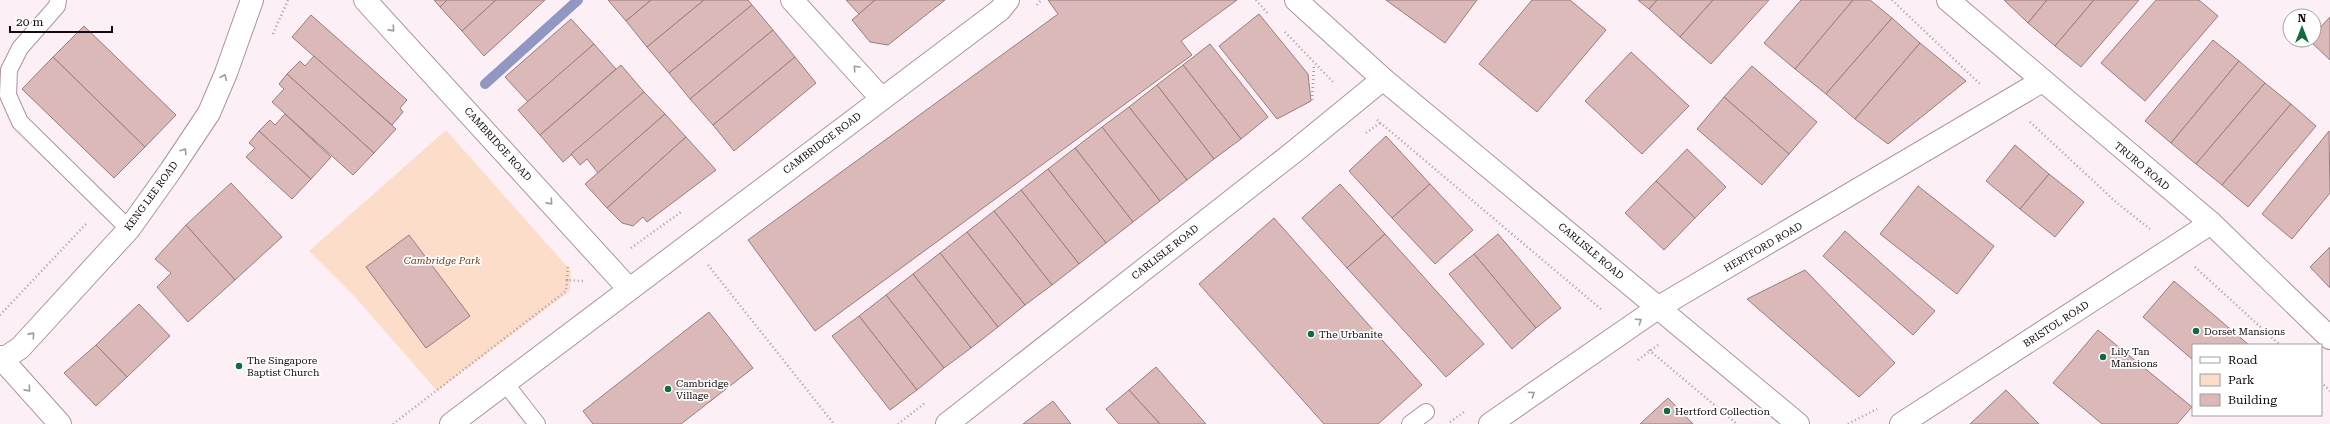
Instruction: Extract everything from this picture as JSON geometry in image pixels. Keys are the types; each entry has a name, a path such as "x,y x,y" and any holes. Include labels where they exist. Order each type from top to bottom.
{"street":[{"name":"KENG LEE ROAD","path":"60,424 1,359 20,348 129,228 209,113 226,73 252,0"},
{"name":"CAMBRIDGE ROAD","path":"366,0 630,289"},
{"path":"792,0 881,98"},
{"name":"CAMBRIDGE ROAD","path":"451,424 881,98 1000,10 1008,0"},
{"name":"CARLISLE ROAD","path":"1296,0 1383,79 1798,424"},
{"name":"TRURO ROAD","path":"1948,0 2042,82 2211,224 2330,338"},
{"name":"CARLISLE ROAD","path":"947,424 1383,79"},
{"name":"HERTFORD ROAD","path":"1490,424 1659,307 2042,82"},
{"name":"BRISTOL ROAD","path":"1901,424 2211,224"}],"lane":[{"path":"58,0 57,6 20,48 9,70 8,95 20,122 129,228"},
{"path":"505,383 537,424"},
{"path":"1410,424 1426,412"}],"path":[{"path":"1256,0 1272,18"},
{"path":"1892,0 2002,105 2026,119 2117,203 2174,248 2279,344"},
{"path":"1282,29 1314,64 1354,102 1737,424"},
{"path":"0,315 105,204"},
{"path":"393,424 566,291 567,280 581,282 683,210"},
{"path":"690,243 834,424"},
{"path":"2322,383 2330,391"}],"green space":[{"name":"Cambridge Park","path":"446,130 571,271 570,291 437,391 356,298 309,251"}],"building":[{"path":"434,0 447,0 440,7"},
{"path":"447,0 496,0 462,31 440,7"},
{"path":"496,0 545,0 484,56 462,31"},
{"path":"608,0 651,0 626,21"},
{"path":"651,0 704,0 647,47 626,21"},
{"path":"704,0 748,0 752,5 669,73 647,47"},
{"path":"846,0 875,0 859,14"},
{"path":"875,0 945,0 888,45 870,42 852,20"},
{"path":"1048,0 1237,0 1181,41 1192,55 815,331 748,240 1058,14"},
{"path":"1386,0 1477,0 1445,43"},
{"path":"1532,0 1570,0 1606,30 1537,112 1479,64"},
{"path":"1638,0 1657,0 1649,9"},
{"path":"1657,0 1713,0 1680,37 1649,9"},
{"path":"1713,0 1769,0 1711,64 1680,37"},
{"path":"1801,0 1853,0 1795,69 1764,43"},
{"path":"1853,0 1870,0 1892,18 1826,94 1795,69"},
{"path":"2004,0 2047,0 2028,23"},
{"path":"2047,0 2094,0 2055,46 2028,23"},
{"path":"2094,0 2139,0 2081,67 2055,46"},
{"path":"2156,0 2199,0 2218,16 2145,101 2101,63"},
{"path":"752,5 773,30 690,99 669,73"},
{"path":"1259,14 1308,74 1311,101 1277,119 1219,46"},
{"path":"311,15 407,100 400,108 403,112 392,125 292,37"},
{"path":"2330,17 2330,60 2317,48 2322,48 2322,26"},
{"path":"1892,18 1920,43 1855,119 1826,94"},
{"path":"571,19 594,44 528,102 505,77"},
{"path":"84,26 176,115 145,147 53,57"},
{"path":"773,30 795,57 713,125 690,99"},
{"path":"2213,40 2239,61 2171,143 2145,121"},
{"path":"1920,43 1966,81 1888,144 1855,119"},
{"path":"594,44 616,69 540,135 518,110"},
{"path":"1210,44 1268,117 1241,139 1183,65"},
{"path":"1631,52 1689,106 1642,154 1585,101"},
{"path":"314,56 396,129 374,153 287,74 300,61 305,66"},
{"path":"53,57 145,147 114,178 22,89"},
{"path":"795,57 816,83 734,151 713,125"},
{"path":"2239,61 2265,83 2196,164 2171,143"},
{"path":"621,65 644,92 563,162 540,135"},
{"path":"1183,65 1241,139 1214,159 1157,85"},
{"path":"1752,66 1817,122 1789,154 1724,97"},
{"path":"287,74 374,153 353,175 272,102 284,89 279,84"},
{"path":"2265,83 2291,104 2222,185 2196,164"},
{"path":"1157,85 1214,159 1187,180 1129,107"},
{"path":"644,92 665,114 598,173 587,159 580,165 571,154"},
{"path":"1724,97 1789,154 1762,185 1697,129"},
{"path":"2291,104 2316,126 2248,207 2222,185"},
{"path":"1129,107 1187,180 1160,201 1102,127"},
{"path":"285,114 331,157 311,179 259,131 270,120 275,125"},
{"path":"665,114 686,137 607,208 585,184"},
{"path":"1102,127 1160,201 1133,222 1075,148"},
{"path":"259,131 311,179 292,199 246,157 255,148 249,143"},
{"path":"2329,131 2330,193 2292,239 2262,214"},
{"path":"1386,136 1430,184 1392,218 1349,171"},
{"path":"686,137 716,170 647,222 643,217 633,226 622,223 607,208"},
{"path":"2015,145 2049,174 2020,209 1986,181"},
{"path":"1075,148 1133,222 1106,243 1048,169"},
{"path":"1687,149 1726,187 1695,218 1656,181"},
{"path":"1048,169 1106,243 1079,264 1021,190"},
{"path":"2049,174 2084,202 2055,237 2020,209"},
{"path":"1656,181 1695,218 1664,250 1625,213"},
{"path":"231,183 282,237 235,280 186,225"},
{"path":"1340,184 1385,234 1347,268 1302,218"},
{"path":"1430,184 1473,230 1435,264 1392,218"},
{"path":"1918,186 1994,246 1957,294 1880,234"},
{"path":"1021,190 1079,264 1052,285 994,211"},
{"path":"994,211 1052,285 1025,305 967,232"},
{"name":"The Urbanite","path":"1274,218 1422,385 1378,424 1324,424 1199,284"},
{"path":"186,225 235,280 188,322 157,287 171,273 155,259"},
{"path":"1845,231 1935,311 1913,335 1823,256"},
{"path":"967,232 1025,305 998,327 940,253"},
{"path":"1385,234 1484,344 1446,377 1347,268"},
{"path":"1498,234 1561,308 1536,328 1474,254"},
{"path":"409,235 470,316 426,348 366,267"},
{"path":"2330,247 2330,288 2310,267"},
{"path":"940,253 998,327 971,348 913,274"},
{"path":"1474,254 1536,328 1512,349 1449,274"},
{"path":"1805,270 1895,363 1859,397 1747,299"},
{"path":"913,274 971,348 944,368 886,295"},
{"name":"Dorset Mansions","path":"2174,281 2248,344 2192,344 2192,359 2143,317"},
{"path":"886,295 944,368 917,390 859,316"},
{"path":"139,304 170,336 127,377 96,345"},
{"name":"Cambridge Village","path":"709,312 753,368 681,424 593,424 583,411"},
{"path":"859,316 917,390 890,410 832,336"},
{"name":"Lily Tan Mansions","path":"2098,330 2192,407 2177,424 2102,424 2053,383"},
{"path":"96,345 127,377 96,406 64,373"},
{"path":"1156,367 1206,424 1160,424 1129,390"},
{"path":"1129,390 1160,424 1119,424 1106,409"},
{"path":"2006,390 2039,424 1970,424"},
{"name":"Hertford Collection","path":"1668,398 1693,424 1640,424"},
{"path":"1053,401 1071,424 1023,424"}],"waterway":[{"path":"485,84 578,0"}],"place":[{"name":"Dorset Mansions","path":"2196,331"},
{"name":"The Urbanite","path":"1311,334"},
{"name":"Lily Tan Mansions","path":"2103,357"},
{"name":"The Singapore Baptist Church","path":"239,366"},
{"name":"Cambridge Village","path":"668,389"},
{"name":"Hertford Collection","path":"1667,411"}]}
